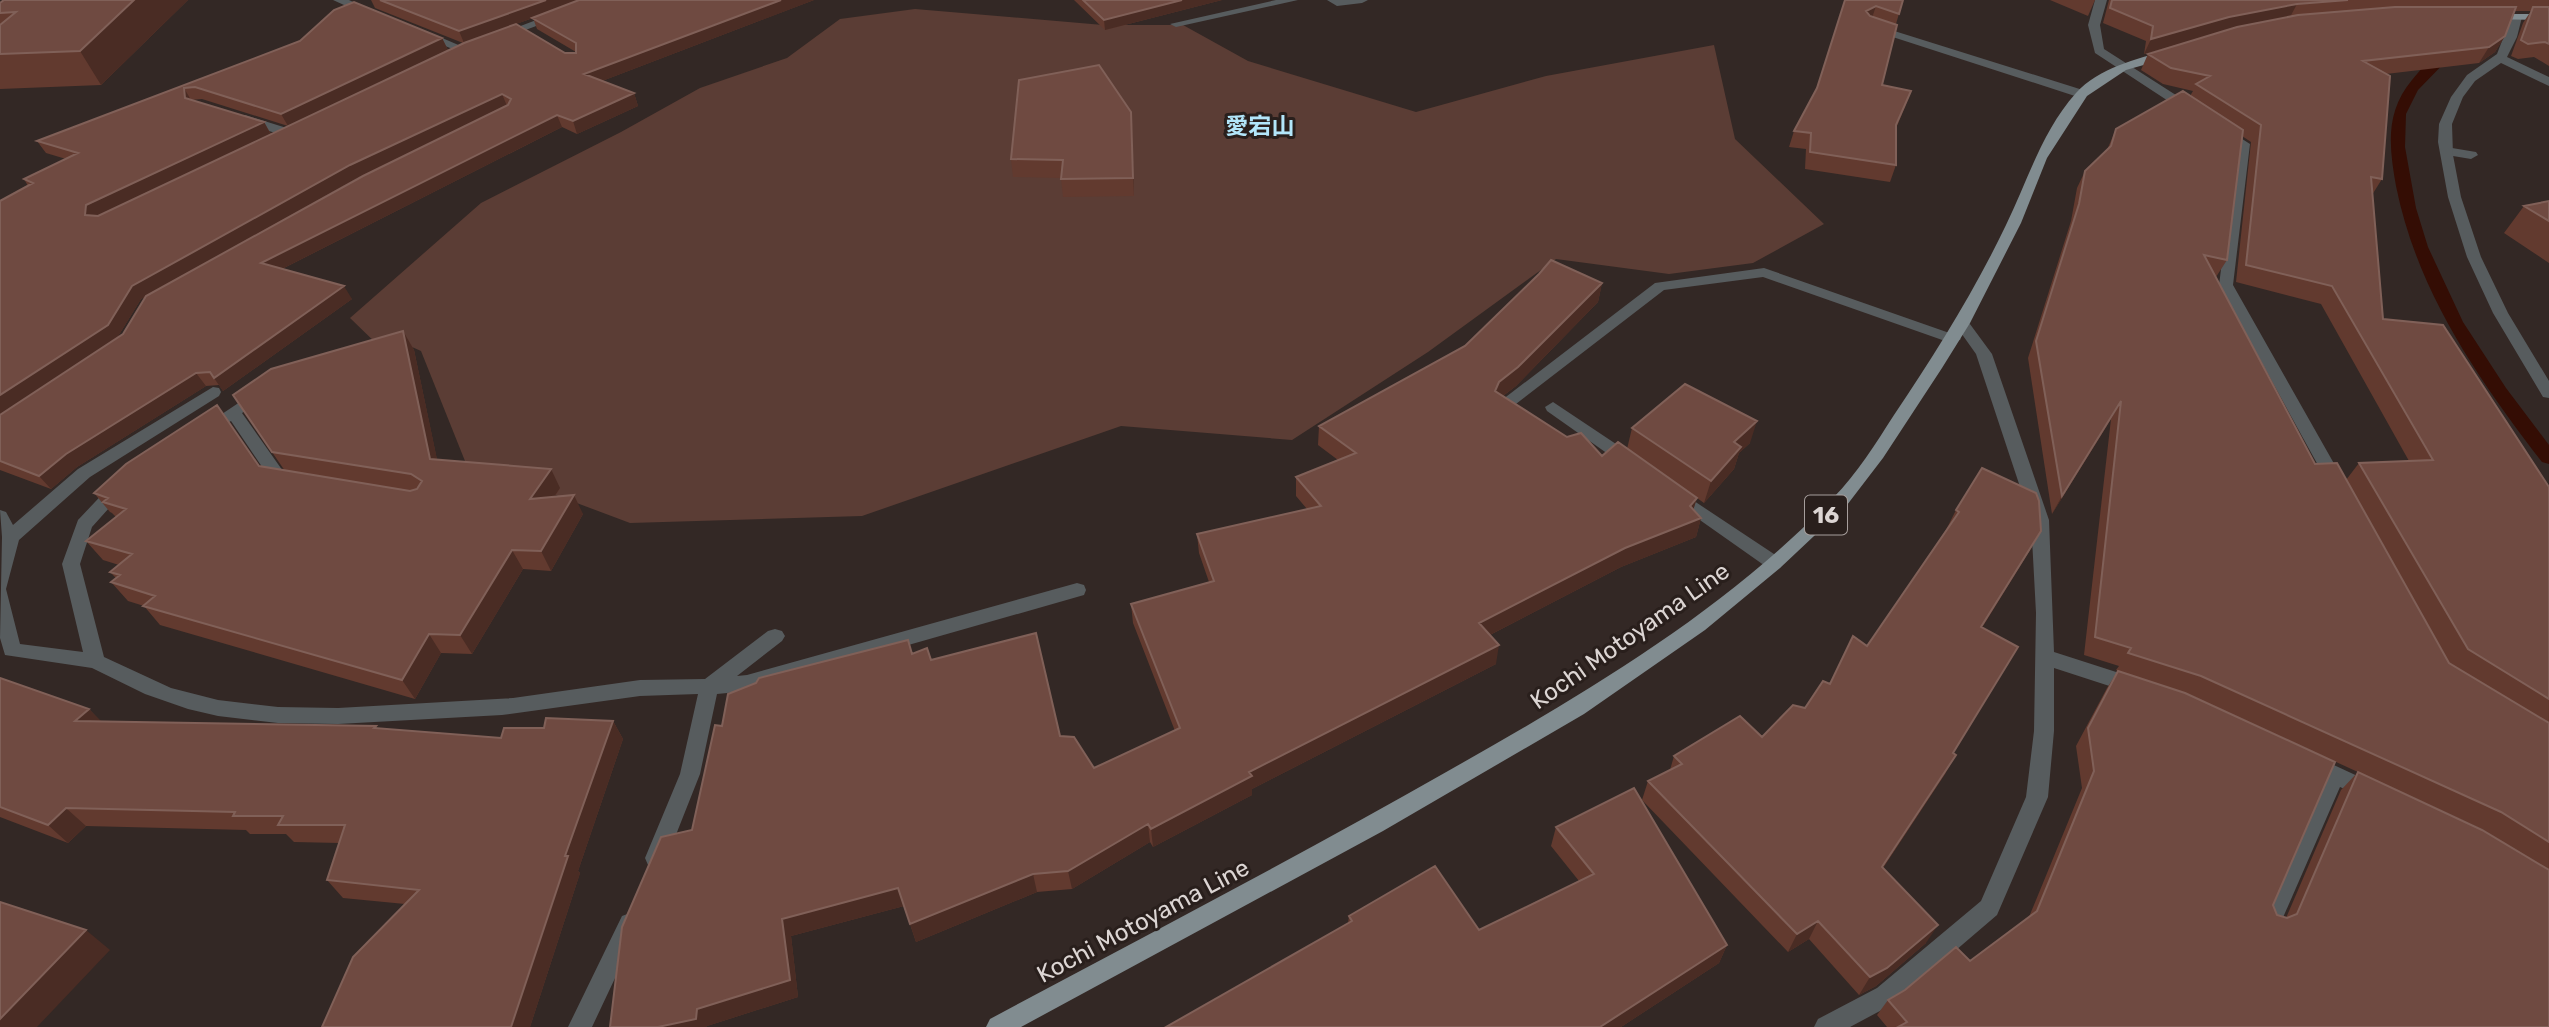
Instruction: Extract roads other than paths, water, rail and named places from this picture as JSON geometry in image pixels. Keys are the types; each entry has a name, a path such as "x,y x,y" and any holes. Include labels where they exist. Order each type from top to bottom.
{"main road":[{"path":"2477,17 2549,17"},
{"name":"Kochi Motoyama Line","path":"998,1027 1374,824 1577,708 1698,625 1773,563 1841,501 1877,454 1957,331 2014,223 2040,158 2082,94 2122,67 2187,48"}],"street":[{"path":"339,0 376,16"},
{"path":"414,30 470,48 527,31 600,0"},
{"path":"1175,24 1292,0"},
{"path":"1333,0 1337,3 1362,0"},
{"path":"2101,0 2094,10 2094,38 2099,51 2244,144 2226,285 2347,504"},
{"path":"2516,17 2513,35 2501,58 2470,79 2456,99 2446,120 2445,151 2454,199 2472,255 2501,316 2549,393"},
{"path":"1870,27 2082,94"},
{"path":"2501,58 2549,82"},
{"path":"236,117 294,130 263,145"},
{"path":"2445,151 2470,155"},
{"path":"1506,403 1660,286 1764,272 1957,331 1984,354 2039,520 2045,613 2045,731 2037,797 1989,908 1885,996 1826,1027"},
{"path":"187,442 274,384"},
{"path":"0,584 11,537 84,473 213,392"},
{"path":"1553,407 1773,563"},
{"path":"233,412 279,479 305,483"},
{"path":"95,661 71,564 84,524 129,480"},
{"path":"0,516 11,537"},
{"path":"0,594 12,650 95,661 141,684 187,701 239,712 291,717 345,717 522,706 676,684 709,687 747,683 1077,590"},
{"path":"650,875 690,774 709,687 775,636"},
{"path":"2045,657 2156,694"},
{"path":"2287,752 2385,798"},
{"path":"2270,922 2335,774"},
{"path":"580,1027 640,900"}],"waterway":[{"path":"2448,53 2413,88 2399,114 2398,147 2408,208 2420,247 2455,322 2499,392 2549,458"}],"district":[{"name":"愛宕山","path":"1260,126"}]}
